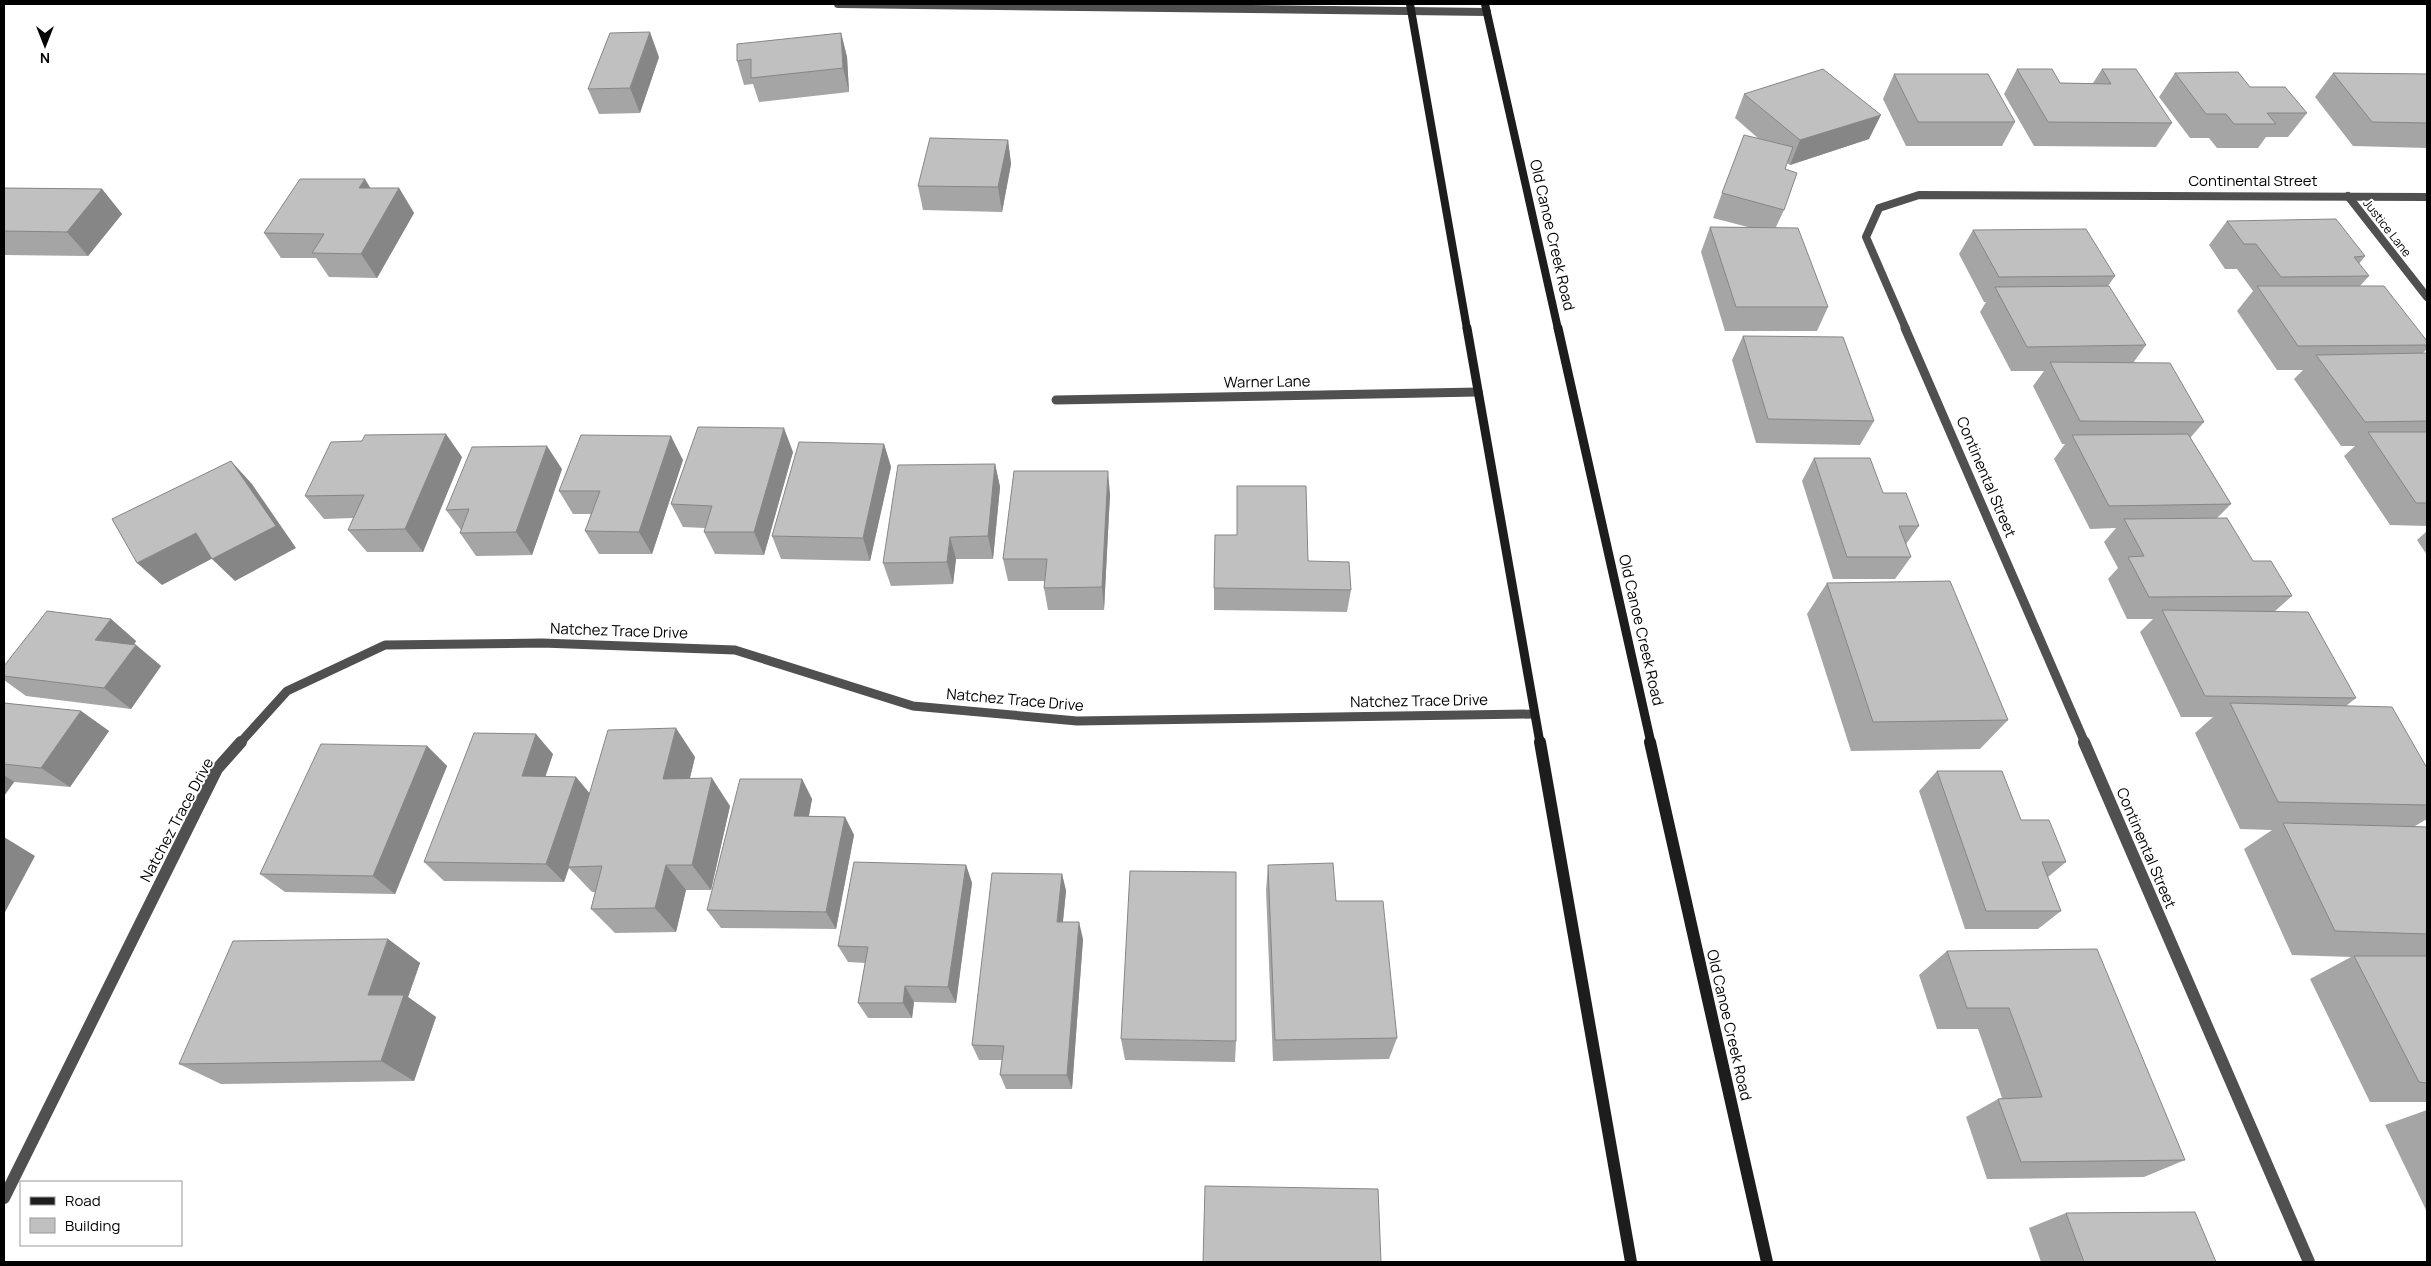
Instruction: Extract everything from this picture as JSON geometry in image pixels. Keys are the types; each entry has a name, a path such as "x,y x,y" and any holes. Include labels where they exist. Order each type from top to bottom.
{"main road":[{"path":"1411,7 1631,1262"},
{"name":"Old Canoe Creek Road","path":"1486,8 1767,1262"}],"street":[{"path":"838,4 1486,8"},
{"name":"Continental Street","path":"2309,1262 1866,237 1879,208 1920,195 2427,197"},
{"name":"Justice Lane","path":"2348,196 2427,297"},
{"name":"Warner Lane","path":"1056,400 1478,392"},
{"name":"Natchez Trace Drive","path":"4,1198 218,769 287,691 385,644 542,643 735,650 913,706 1077,721 1534,714"}],"building":[{"path":"650,32 630,88 588,89 610,33"},
{"path":"841,33 843,68 751,78 751,59 737,61 737,44"},
{"path":"1823,69 1881,115 1800,140 1744,94"},
{"path":"2017,69 2052,69 2060,83 2111,84 2102,69 2136,69 2172,123 2048,122"},
{"path":"2238,72 2250,87 2285,87 2307,113 2267,113 2276,124 2234,124 2226,114 2206,114 2175,73"},
{"path":"2333,73 2427,74 2427,123 2372,122"},
{"path":"1894,74 1988,74 2015,122 1918,122"},
{"path":"1744,135 1793,147 1785,169 1797,173 1784,210 1722,193"},
{"path":"930,138 1008,140 998,187 918,186"},
{"path":"300,179 365,179 359,188 399,188 361,254 312,253 324,234 264,233"},
{"path":"4,188 102,189 67,232 4,231"},
{"path":"2336,219 2365,256 2354,257 2369,276 2281,277 2256,244 2244,244 2227,221"},
{"path":"1710,227 1798,228 1828,307 1736,307"},
{"path":"2086,229 2115,276 1999,277 1973,230"},
{"path":"2109,286 2146,345 2027,347 1995,287"},
{"path":"2257,286 2384,286 2427,341 2427,345 2298,346"},
{"path":"1743,336 1843,337 1874,421 1768,419"},
{"path":"2427,353 2427,421 2365,422 2316,355"},
{"path":"2050,362 2170,363 2204,422 2080,421"},
{"path":"698,427 784,428 754,532 704,532 712,506 671,504"},
{"path":"2368,432 2427,432 2427,503 2416,503"},
{"path":"446,434 405,529 348,530 364,495 305,496 331,442 362,441 365,435"},
{"path":"2188,434 2231,504 2109,506 2072,435"},
{"path":"581,435 671,436 639,532 585,531 600,491 559,491"},
{"path":"799,442 884,444 863,538 772,536"},
{"path":"547,446 516,532 460,533 469,509 446,510 472,447"},
{"path":"1814,458 1870,458 1883,493 1906,493 1919,526 1899,526 1911,557 1847,557"},
{"path":"231,461 276,526 212,559 196,533 137,563 112,519"},
{"path":"995,464 988,536 950,537 947,562 883,563 898,465"},
{"path":"1014,471 1108,471 1102,587 1044,588 1047,559 1003,559"},
{"path":"1237,486 1306,486 1308,561 1349,562 1351,590 1214,588 1215,535 1237,535"},
{"path":"2227,518 2253,561 2271,561 2292,596 2149,597 2128,557 2144,556 2124,519"},
{"path":"1950,581 2008,720 1873,722 1827,583"},
{"path":"2162,610 2308,612 2356,698 2205,696"},
{"path":"47,611 111,619 95,640 136,645 104,688 4,676 4,666"},
{"path":"4,703 81,711 41,768 4,764"},
{"path":"2230,703 2392,707 2427,768 2427,805 2278,802"},
{"path":"676,728 663,779 712,778 692,865 666,865 655,908 591,909 602,866 568,867 608,730"},
{"path":"474,733 536,734 522,776 576,777 546,864 424,862"},
{"path":"321,744 427,746 373,876 260,874"},
{"path":"1937,771 2002,771 2021,820 2049,820 2066,862 2042,862 2061,911 1986,911"},
{"path":"740,779 802,779 794,816 845,817 826,912 707,910"},
{"path":"2283,823 2427,827 2427,934 2335,931"},
{"path":"854,862 966,865 948,987 905,986 903,1003 858,1003 868,947 838,946"},
{"path":"1333,863 1336,901 1383,901 1397,1038 1275,1040 1268,865"},
{"path":"1130,871 1236,872 1236,1041 1121,1039"},
{"path":"992,873 1062,874 1057,922 1079,922 1067,1075 1000,1075 1004,1046 972,1045"},
{"path":"388,939 368,995 404,995 381,1061 179,1064 233,941"},
{"path":"2097,949 2185,1160 2021,1162 1998,1099 2042,1097 2009,1008 1967,1008 1947,951"},
{"path":"2354,956 2427,956 2427,1083 2419,1082"},
{"path":"1205,1186 1378,1189 1381,1262 1203,1262"},
{"path":"2195,1212 2216,1262 2084,1262 2066,1213"}]}
